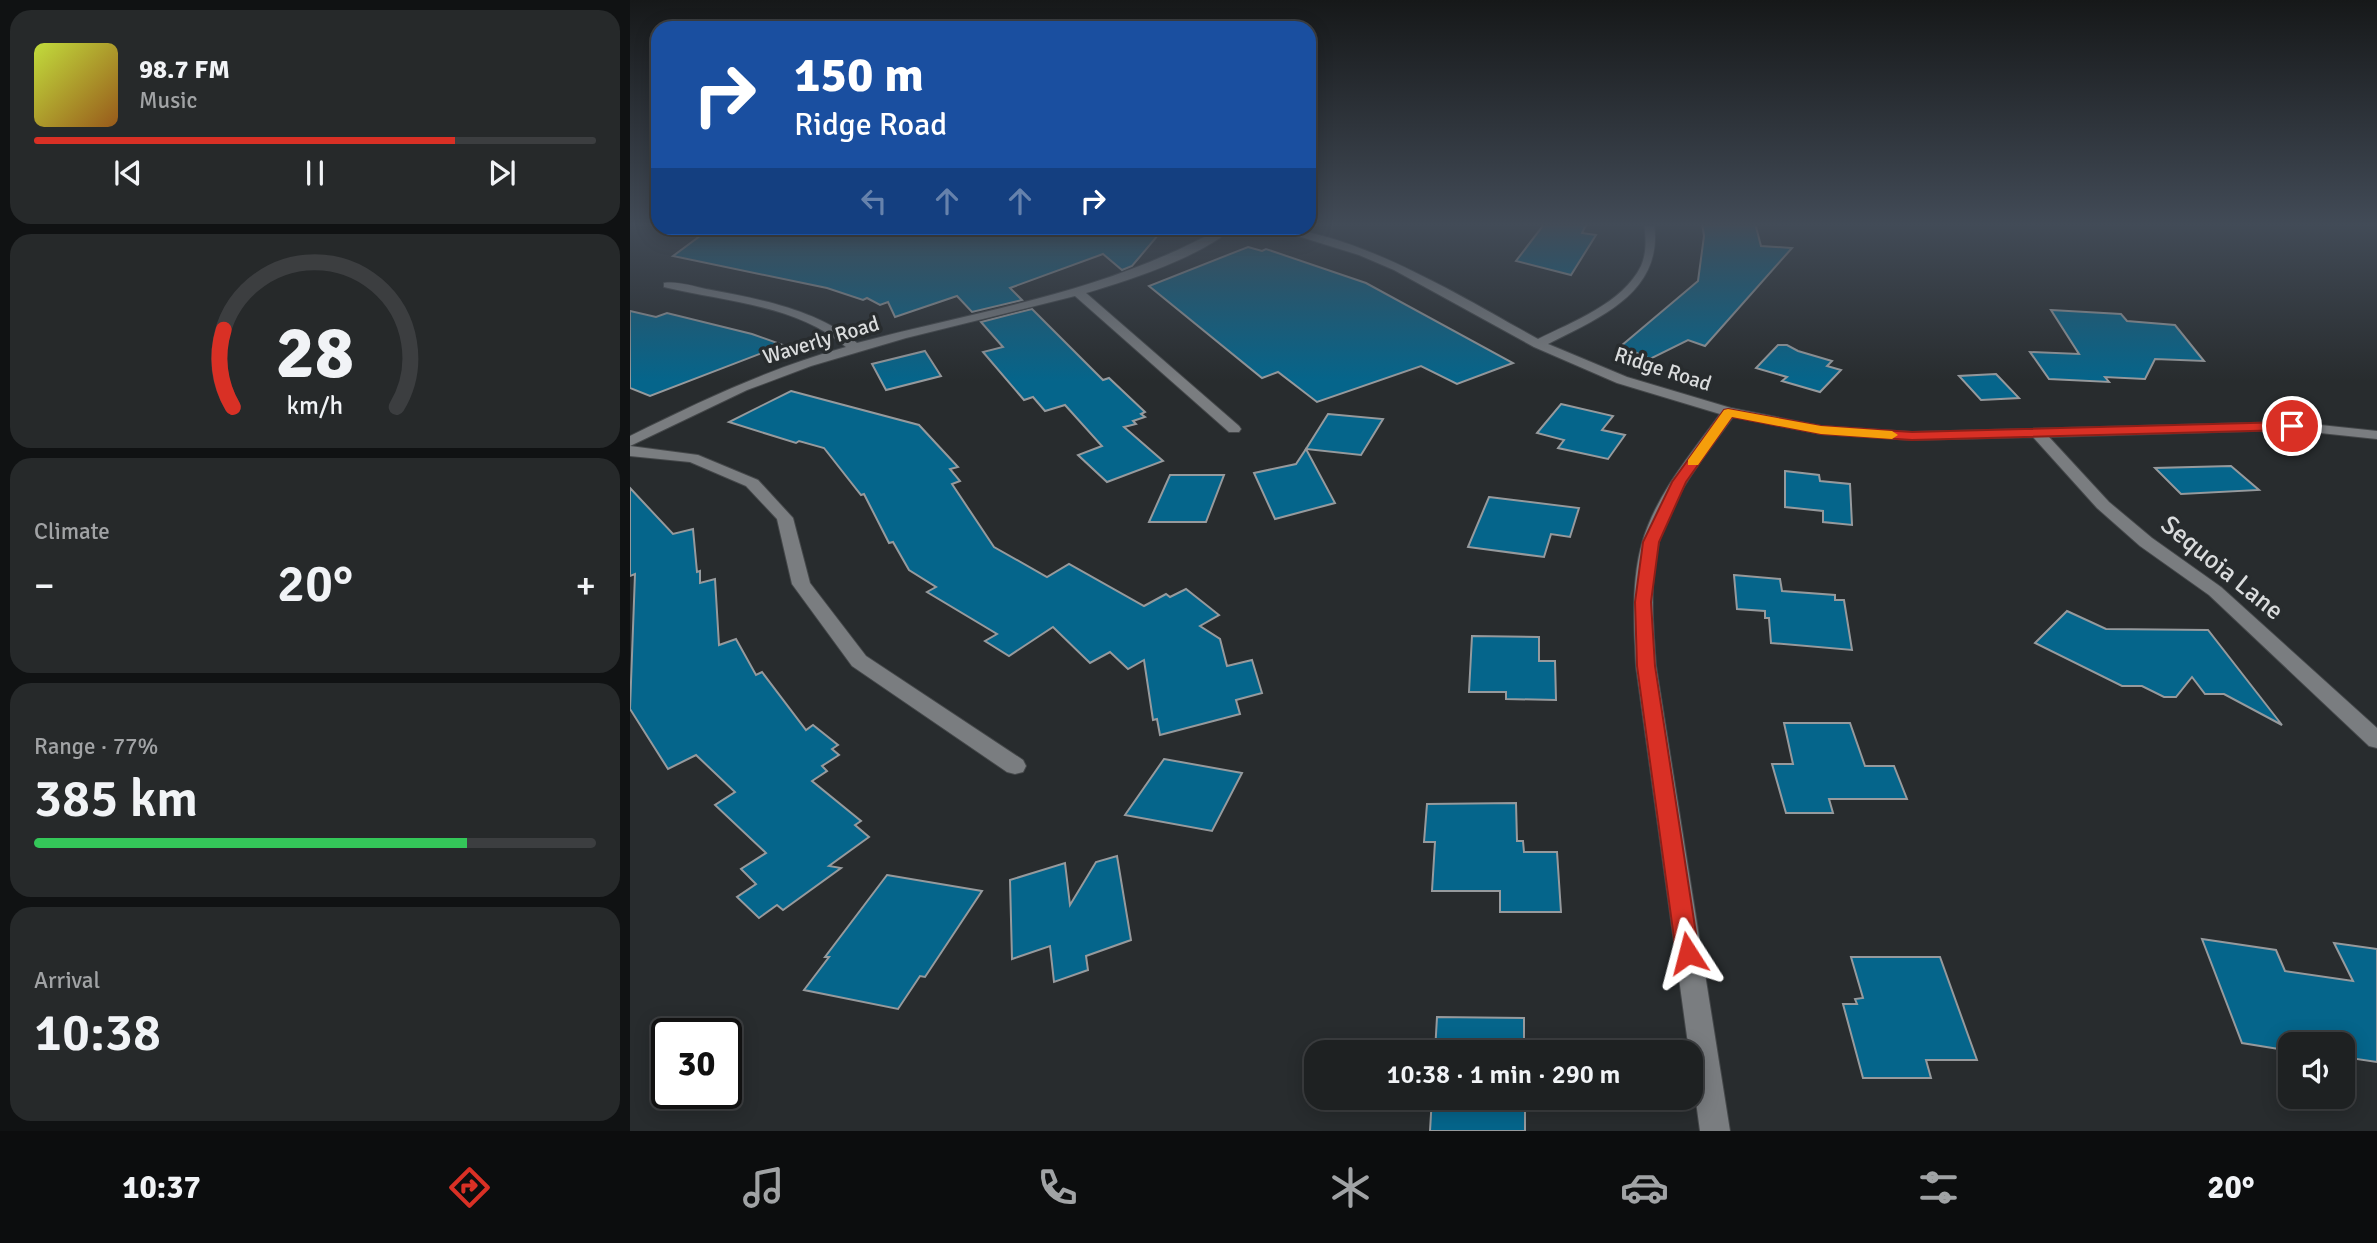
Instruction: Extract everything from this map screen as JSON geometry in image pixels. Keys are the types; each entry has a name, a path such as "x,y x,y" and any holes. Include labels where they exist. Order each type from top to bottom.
{"street":[{"name":"Waverly Road","path":"630,442 758,380 855,348 1077,292 1128,276"},
{"name":"Ridge Road","path":"1410,276 1538,344 1622,380 1728,412 1821,430 1886,435 2292,426 2377,435"},
{"path":"1538,344 1588,319 1626,293 1640,276"},
{"path":"668,285 794,313 846,338 855,348"},
{"path":"1077,292 1234,429"},
{"path":"1715,1131 1647,679 1643,602 1651,542 1679,482 1728,412"},
{"name":"Sequoia Lane","path":"2038,433 2103,505 2146,542 2216,591 2377,740"},
{"path":"630,451 692,458 752,483 785,518 801,584 859,661 1015,766"}],"building":[{"path":"768,276 1043,276 1010,288 1022,300 972,312 957,296 895,317 888,302 880,305 867,298 863,300 827,288"},
{"path":"1175,276 1345,276 1366,283 1513,363 1457,384 1421,366 1317,402 1278,372 1262,378 1149,286"},
{"path":"1699,276 1767,276 1705,346 1688,340 1650,359 1621,346 1698,281"},
{"path":"1032,309 1103,380 1109,378 1145,412 1141,414 1145,417 1133,421 1136,424 1124,427 1163,461 1107,482 1078,455 1102,446 1065,405 1045,411 1033,397 1024,400 983,352 1003,347 981,322"},
{"path":"2051,310 2121,314 2127,321 2175,325 2204,361 2155,359 2145,379 2105,377 2109,382 2049,379 2030,352 2079,354"},
{"path":"630,311 656,317 667,313 752,334 783,345 650,396 630,388"},
{"path":"1778,345 1787,345 1832,361 1827,366 1841,370 1820,392 1782,381 1787,377 1756,368"},
{"path":"925,351 941,376 886,390 872,364"},
{"path":"1996,374 2019,398 1981,400 1959,376"},
{"path":"791,391 919,425 958,467 950,469 960,481 952,484 994,547 1047,577 1069,564 1144,606 1166,594 1170,597 1186,589 1219,615 1200,626 1220,639 1227,666 1252,660 1262,693 1236,700 1240,714 1160,735 1157,719 1153,720 1144,660 1128,669 1110,652 1090,663 1053,627 1009,656 985,641 997,634 927,592 936,587 909,570 893,542 889,543 864,494 861,495 824,448 799,441 796,443 729,422"},
{"path":"1561,404 1613,416 1602,430 1625,435 1608,459 1558,448 1564,440 1537,433"},
{"path":"1328,414 1383,419 1361,455 1306,449"},
{"path":"1306,449 1335,503 1275,519 1254,473 1296,464"},
{"path":"2231,466 2259,490 2181,494 2155,468"},
{"path":"1785,471 1819,475 1820,481 1850,484 1852,525 1823,522 1823,511 1785,507"},
{"path":"1170,475 1224,475 1206,522 1149,522"},
{"path":"630,488 673,534 693,529 700,583 715,579 719,645 736,639 756,675 762,672 806,730 813,725 838,745 832,749 839,755 822,766 827,771 812,781 861,821 855,825 869,837 829,866 841,868 783,910 777,905 759,918 737,897 756,884 741,869 766,853 715,805 735,792 696,755 668,769 630,709 635,574 630,576"},
{"path":"1489,497 1579,508 1570,537 1551,534 1544,557 1468,547"},
{"path":"1734,575 1780,579 1782,591 1835,595 1835,600 1844,600 1852,650 1771,643 1769,618 1765,618 1765,611 1737,609"},
{"path":"2067,611 2106,629 2208,630 2282,725 2224,694 2205,694 2192,677 2176,697 2164,697 2142,686 2122,686 2035,643"},
{"path":"1472,636 1539,637 1539,661 1555,661 1556,700 1506,699 1506,692 1469,692"},
{"path":"1784,723 1850,723 1865,766 1894,766 1907,799 1829,799 1833,813 1786,813 1772,764 1793,764"},
{"path":"1164,759 1242,773 1212,831 1125,815"},
{"path":"1516,803 1517,841 1523,841 1524,852 1557,852 1561,912 1500,912 1500,891 1432,891 1435,842 1424,842 1427,804"},
{"path":"1117,856 1131,940 1086,956 1088,970 1054,982 1050,946 1012,959 1010,880 1065,863 1070,905 1096,862"},
{"path":"887,875 982,891 925,977 920,976 898,1009 804,990 829,957 825,957"},
{"path":"2202,939 2276,950 2285,971 2353,981 2334,943 2377,949 2377,1062 2355,1059 2355,1032 2278,1032 2278,1049 2242,1043"},
{"path":"1851,957 1940,957 1977,1060 1926,1060 1931,1078 1863,1078 1843,1004 1857,1004 1855,999 1863,998"},
{"path":"1437,1017 1524,1018 1524,1040 1436,1040"},
{"path":"1431,1110 1525,1110 1525,1131 1430,1131"}],"slow traffic":[{"path":"1693,462 1728,412 1821,430 1892,435"}],"route":[{"path":"1688,953 1646,666 1643,602 1651,542 1679,482 1728,412 1821,430 1912,436 2292,426"}]}
